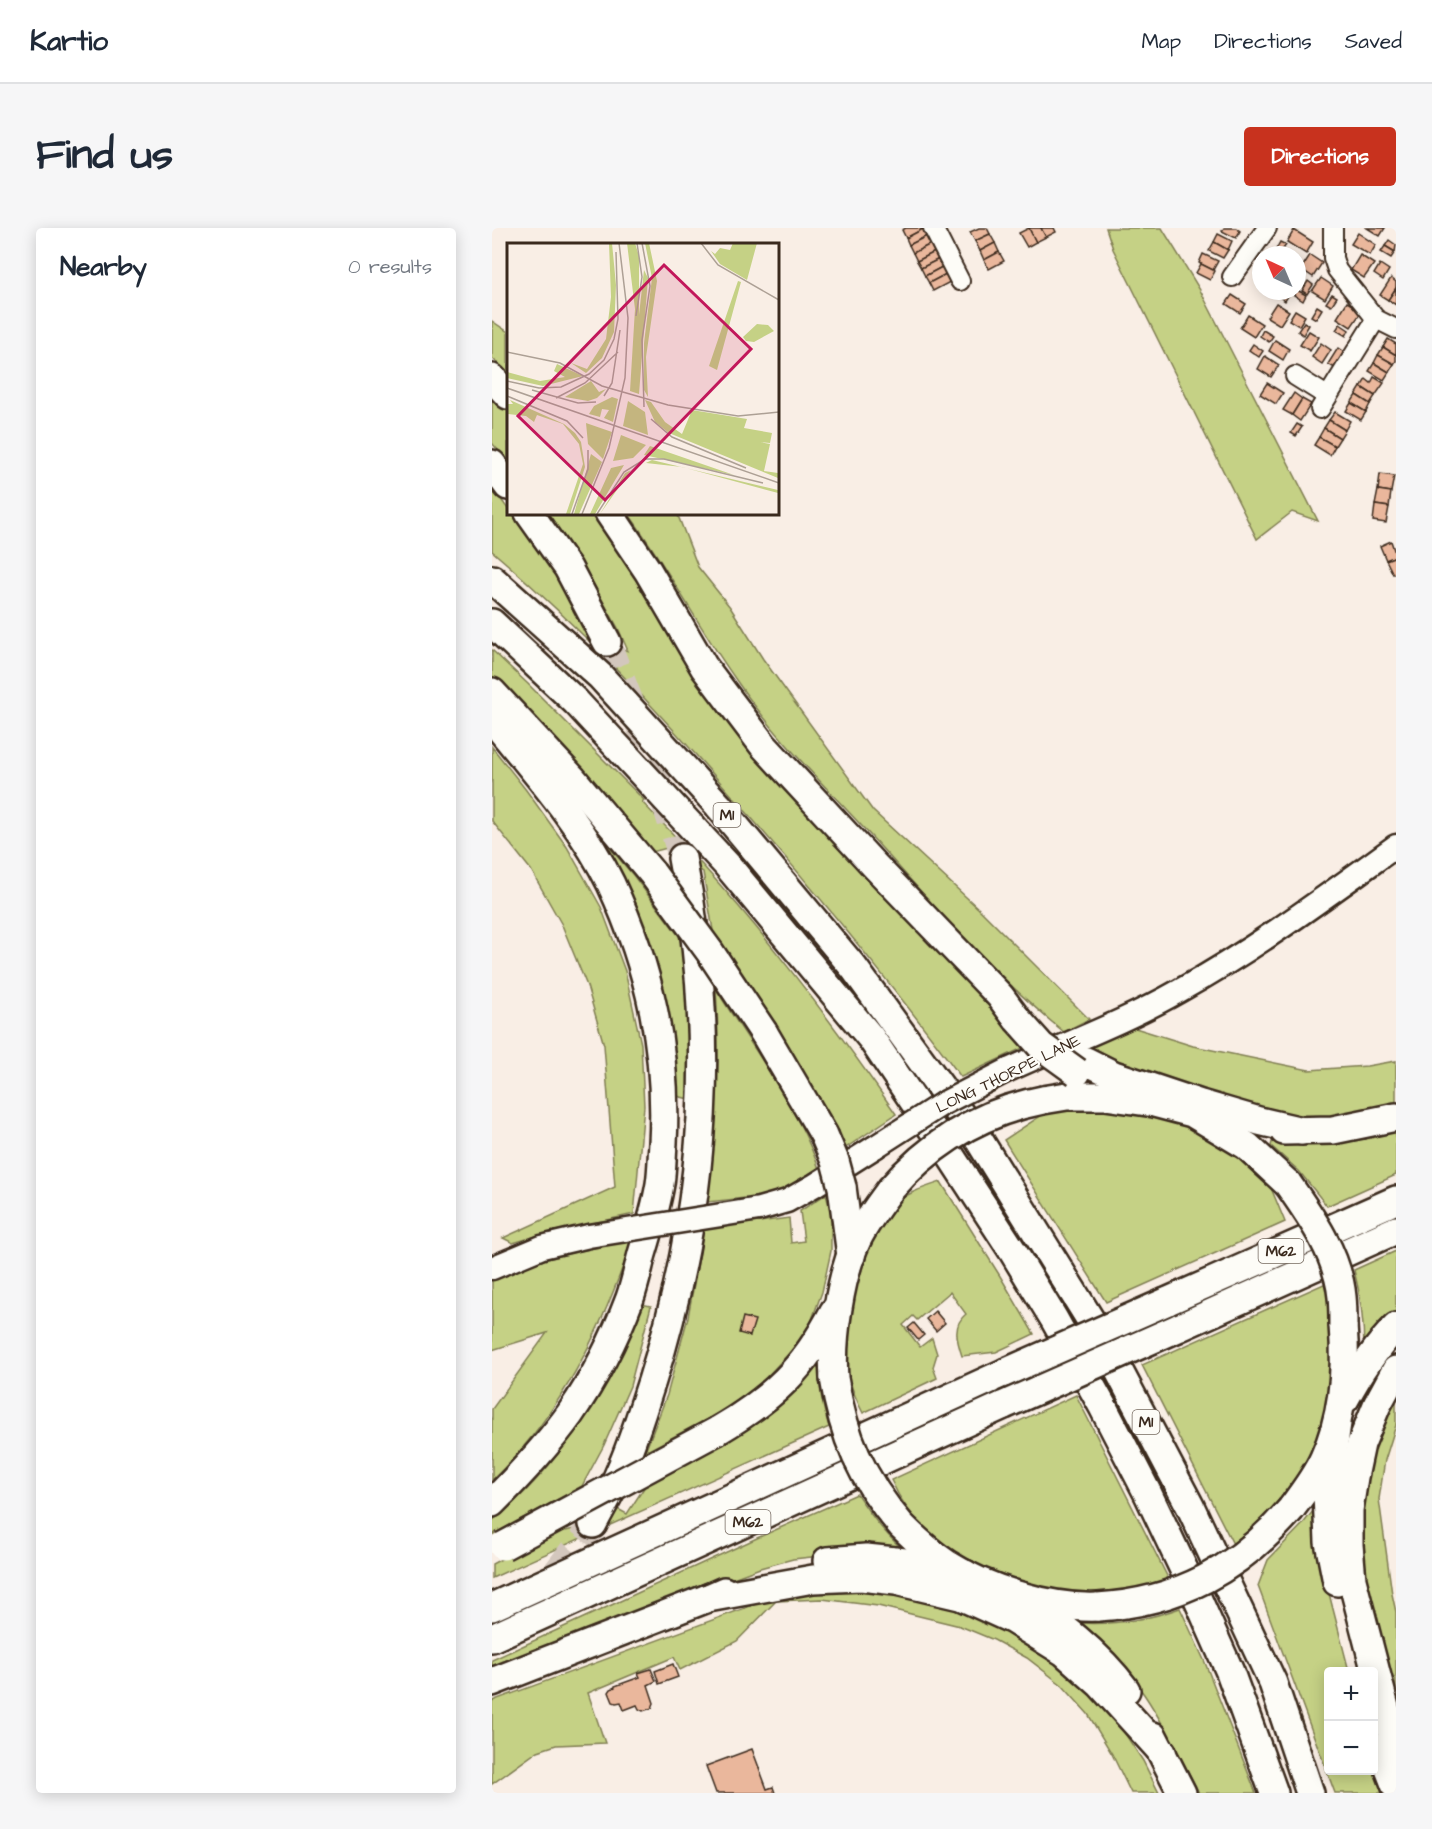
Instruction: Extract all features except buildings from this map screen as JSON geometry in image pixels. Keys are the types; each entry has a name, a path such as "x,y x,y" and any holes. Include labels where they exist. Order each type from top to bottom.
{"highway":[{"path":"492,378 507,394"},
{"path":"492,464 507,485"},
{"path":"530,514 568,568 607,642"},
{"path":"610,514 648,571 704,667 763,745 875,866 1020,1016 1041,1046 1082,1066 1201,1104 1302,1131"},
{"name":"M1","path":"492,579 600,676 718,805 854,968 980,1140 1101,1337 1190,1506 1273,1683 1310,1793"},
{"name":"M1","path":"492,623 576,702 727,865 871,1038 952,1158 1054,1319 1148,1494 1230,1672 1274,1793"},
{"path":"492,692 565,771 652,873 710,952 764,1033 824,1136 835,1161 842,1187 850,1256"},
{"path":"492,719 579,830 610,883 630,930 649,986 661,1046 665,1107 660,1182 656,1204 631,1296 614,1336 595,1374 570,1414 541,1450 492,1503"},
{"path":"593,1524 620,1472 662,1350 681,1272 700,1153 704,1071 702,998 690,893 682,858"},
{"path":"1082,1066 1101,1086 1126,1098"},
{"path":"1396,1118 1333,1130 1254,1130 1154,1103 1087,1095 1043,1100 1006,1108 972,1123 920,1158 890,1190 865,1226 850,1256 834,1331 834,1378 837,1400 851,1447 879,1497 901,1525 931,1553 965,1574 1019,1596 1055,1604 1098,1607 1128,1605 1166,1595 1210,1578 1260,1542 1291,1509 1310,1483 1324,1459 1339,1416 1356,1379 1396,1327"},
{"path":"1192,1113 1247,1146 1288,1184 1314,1221 1334,1264 1342,1295 1345,1364 1327,1492 1329,1542 1346,1622 1359,1667"},
{"name":"M62","path":"492,1607 1004,1373 1396,1200"},
{"name":"M62","path":"492,1638 1396,1230"},
{"path":"498,1549 746,1414 792,1375 822,1334 841,1297"},
{"path":"1396,1370 1377,1405 1361,1444 1351,1499 1349,1545 1352,1580 1394,1742 1396,1763"},
{"path":"492,1682 708,1598 745,1580 782,1568 866,1558 905,1562 965,1574"},
{"path":"708,1598 813,1579 861,1577 896,1581 960,1596 1013,1620 1064,1652 1100,1684 1162,1752"},
{"path":"1019,1596 1078,1639 1107,1665 1129,1693 1143,1716 1182,1793"},
{"path":"1378,1736 1396,1787"}],"main road":[{"name":"LONG THORPE LANE","path":"492,1268 542,1248 589,1236 759,1209 787,1201 942,1104 1008,1070 1177,992 1240,956 1396,846"}],"street":[{"path":"933,228 960,281"},
{"path":"1232,277 1267,228"},
{"path":"1333,228 1333,258 1336,270 1376,319 1396,329"},
{"path":"1295,376 1324,403 1376,319"}],"green space":[{"path":"1106,228 1162,228 1200,290 1318,521 1292,512 1257,539 1113,249"},
{"path":"492,321 507,331 507,372 492,358"},
{"path":"492,395 507,409 507,461 492,443"},
{"path":"492,487 507,508 507,514 512,514 517,520 557,578 593,638 628,651 618,628 579,558 549,514 595,514 849,850 1027,1046 961,1077 850,935 705,765 587,639 492,551"},
{"path":"629,514 677,514 698,567 730,607 763,659 873,811 979,909 1089,1019 1064,1032 1012,986 963,937 768,723 738,683"},
{"path":"492,650 644,800 642,802 731,897 805,988 896,1114 841,1151 715,942 703,872 667,848 648,853 492,676"},
{"path":"492,747 567,847 601,907 625,971 641,1044 644,1106 634,1214 547,1233 513,1243 503,1238 615,1187 604,1045 587,986 562,925 531,870 492,821"},
{"path":"592,827 633,875 685,944 691,1010 689,1099 677,1096"},
{"path":"716,989 788,1101 820,1172 786,1192 746,1203 745,1198 707,1202 717,1096"},
{"path":"1132,1027 1193,1046 1309,1070 1367,1066 1396,1061 1396,1104 1349,1115 1300,1120 1220,1105 1086,1049"},
{"path":"1109,1107 1149,1113 1186,1126 1222,1144 1253,1168 1271,1188 1285,1222 1106,1302 1004,1140 1045,1113 1071,1108"},
{"path":"1396,1128 1396,1175 1327,1206 1299,1171 1271,1146 1272,1142 1335,1141"},
{"path":"941,1182 1034,1334 996,1352 962,1356 957,1339 957,1328 966,1314 950,1292 917,1320 913,1316 903,1325 920,1347 932,1338 937,1354 933,1367 937,1378 863,1413 850,1381 845,1346 855,1289 864,1258 877,1228 895,1204 910,1194"},
{"path":"826,1194 831,1214 831,1251 822,1292 811,1322 792,1350 758,1386 724,1410 645,1452 667,1395 688,1317 704,1229 789,1218 791,1243 804,1241 800,1211"},
{"path":"632,1241 607,1306 577,1369 539,1428 492,1480 492,1409 547,1333 492,1350 492,1279 561,1255"},
{"path":"1396,1251 1396,1312 1364,1350 1362,1310 1354,1270"},
{"path":"1326,1283 1333,1359 1327,1408 1320,1431 1299,1474 1285,1494 1270,1513 1234,1546 1142,1365"},
{"path":"641,1304 651,1306 630,1386 604,1445 582,1486 492,1535 492,1521 535,1482 583,1419 606,1379"},
{"path":"819,1354 820,1391 829,1427 492,1578 492,1564 561,1527 566,1531 606,1521 614,1507 627,1514 647,1483"},
{"path":"1396,1391 1396,1425 1385,1460 1379,1499 1396,1612 1396,1710 1364,1586 1360,1500 1368,1455"},
{"path":"1076,1395 1169,1580 1122,1591 1083,1594 1044,1589 989,1572 956,1556 930,1534 907,1508 891,1480"},
{"path":"857,1494 881,1527 910,1556 830,1555 793,1559 760,1568 492,1668 492,1660"},
{"path":"1313,1511 1317,1512 1324,1574 1348,1667 1324,1667 1324,1763 1258,1586 1268,1560"},
{"path":"844,1589 886,1591 930,1600 990,1619 1056,1662 1091,1693 1116,1720 1143,1761 1159,1793 1131,1793 1112,1754 1088,1714 1062,1685 1027,1658 994,1640 960,1626 878,1606 822,1599 776,1601 737,1641 680,1670 674,1657 588,1693 605,1743 556,1745 538,1751 492,1784 492,1701 775,1597"},
{"path":"1180,1608 1204,1660 1256,1793 1199,1793 1162,1723 1134,1680 1100,1641 1079,1623 1130,1621"},
{"path":"1328,1775 1377,1775 1382,1793 1335,1793"}],"tunnel":[{"path":"607,642 648,748 682,858"},
{"path":"503,1634 536,1599 593,1524"}]}
